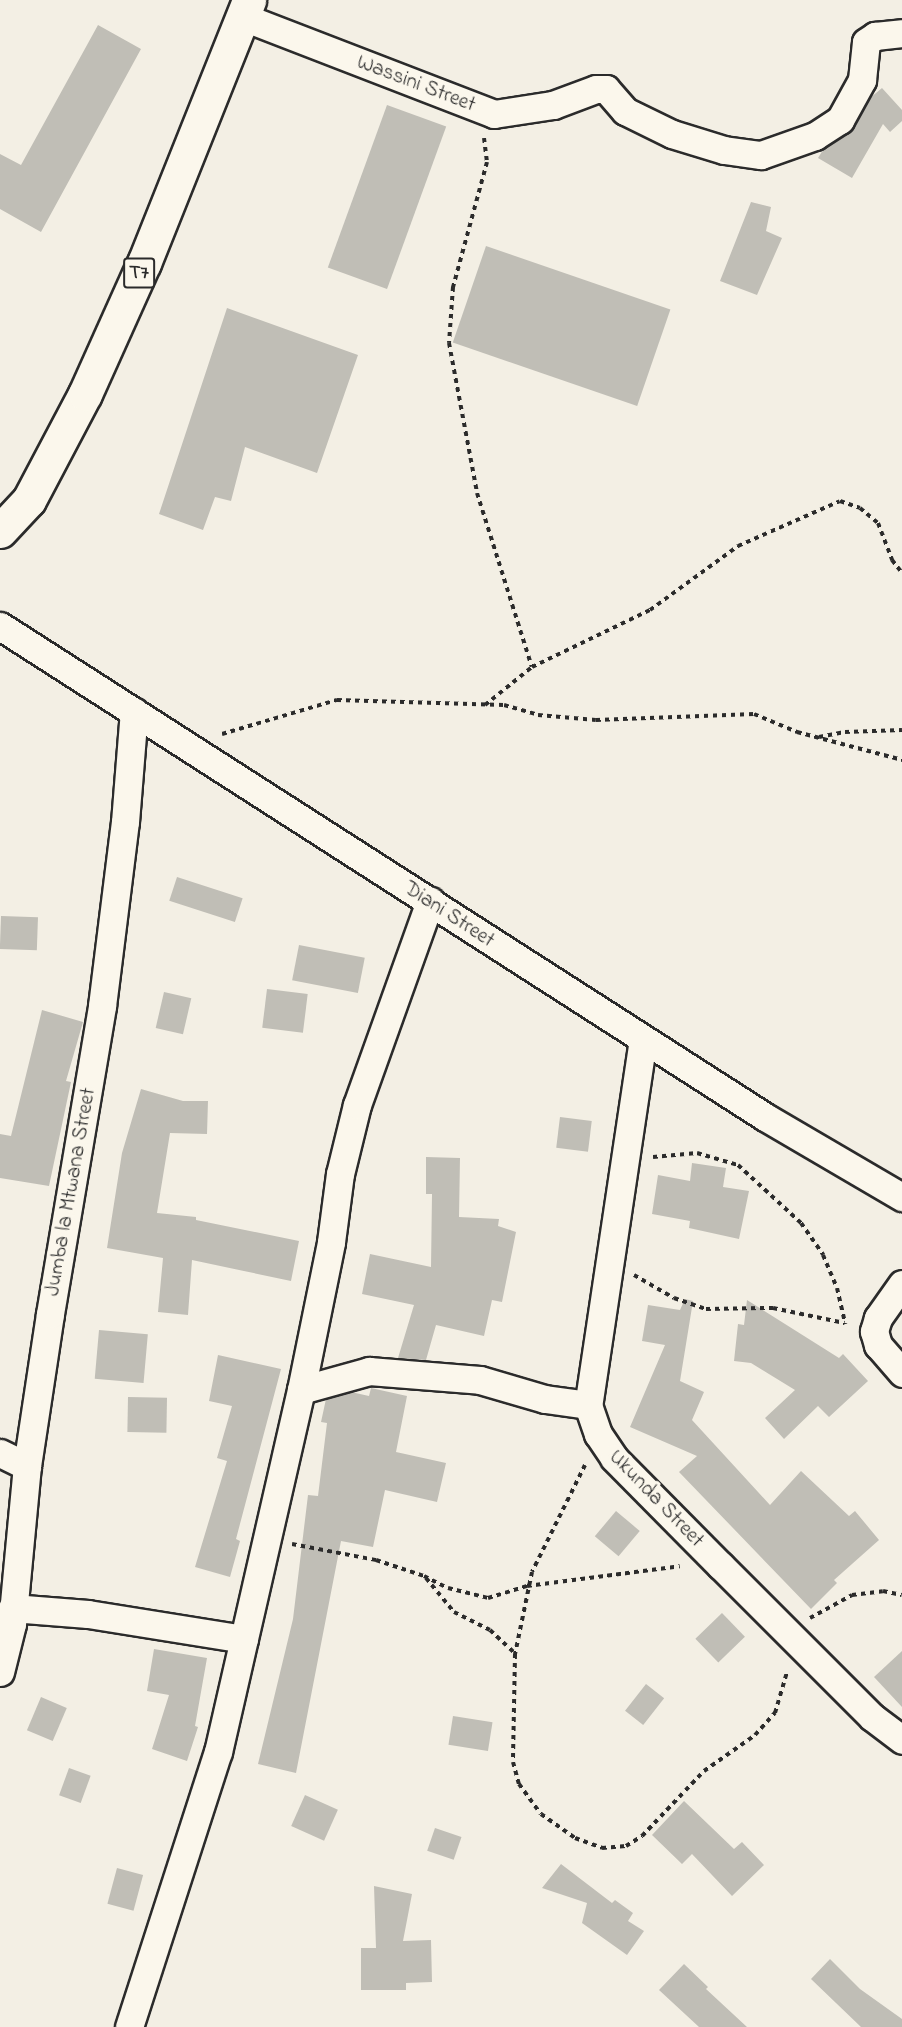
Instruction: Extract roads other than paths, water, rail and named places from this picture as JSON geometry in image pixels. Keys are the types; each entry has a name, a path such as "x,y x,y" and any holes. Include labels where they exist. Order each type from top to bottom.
{"highway":[{"name":"T7","path":"0,531 29,500 85,394 144,263 246,9"}],"street":[{"name":"Wassini Street","path":"246,9 472,108 494,114 606,89 625,111 672,134 724,150 761,155 805,140 840,120 862,80 866,42 875,36 902,33"},
{"name":"Diani Street","path":"0,626 643,1039 902,1197"},
{"name":"Jumba la Mtwana Street","path":"0,1672 12,1608 27,1466 102,1006 125,822 134,711"},
{"path":"129,2027 218,1752 302,1390 331,1242 340,1174 357,1105 430,901"},
{"name":"Ukunda Street","path":"643,1039 623,1164 618,1221 608,1264 588,1405 598,1434 614,1458 720,1565 872,1717 902,1740"},
{"path":"902,1284 878,1318 874,1331 878,1345 902,1373"},
{"path":"302,1390 369,1371 480,1380 545,1399 588,1405"},
{"path":"0,1453 27,1466"},
{"path":"12,1608 88,1614 244,1639"}]}
